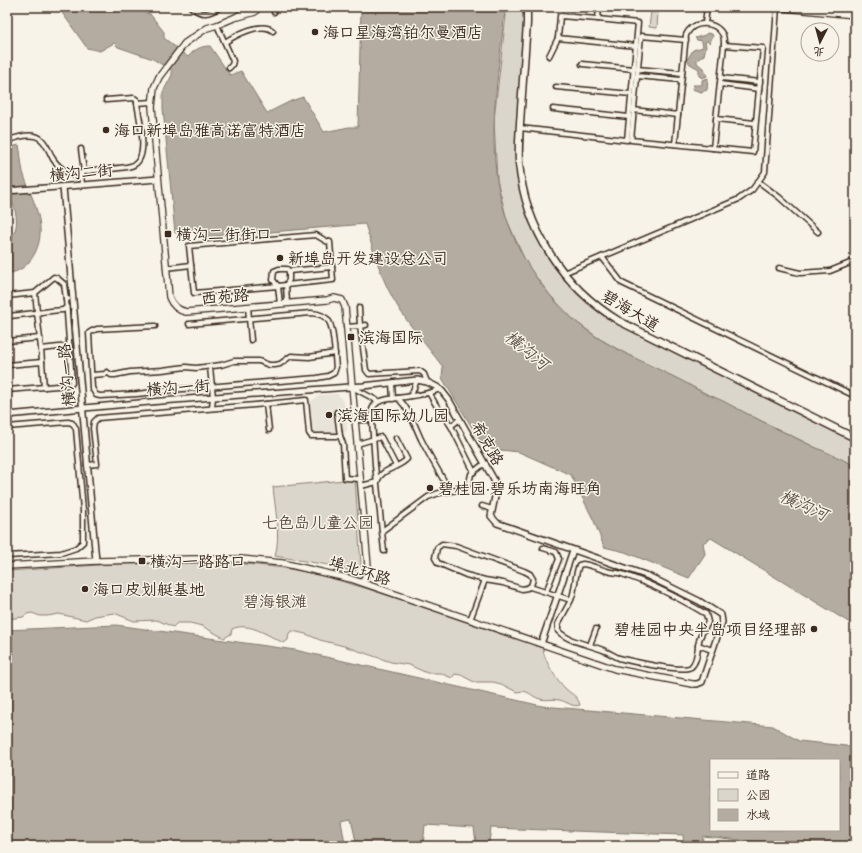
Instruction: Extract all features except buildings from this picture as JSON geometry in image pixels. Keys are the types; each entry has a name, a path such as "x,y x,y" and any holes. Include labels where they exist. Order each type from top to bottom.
{"main road":[{"path":"236,18 242,13 244,7"},
{"name":"西苑路","path":"258,7 255,12 207,28 185,43 164,68 154,88 152,102 169,299 173,305 181,311 192,312 338,298 342,300 345,306 368,570 363,582"},
{"name":"碧海大道","path":"527,7 521,128 521,149 524,177 531,209 544,238 566,272 589,296 621,319 855,437"},
{"name":"碧海大道","path":"530,7 519,149 521,176 532,219 550,254 568,279 603,311 621,322 855,437"},
{"path":"776,7 855,15"},
{"path":"826,7 855,10"},
{"name":"埠北环路","path":"7,566 96,561 194,559 282,563 363,582 616,669 692,684"}],"street":[{"path":"192,7 198,13 206,13 220,7"},
{"path":"598,19 600,7"},
{"path":"706,23 707,7"},
{"path":"566,272 739,199 752,190 759,182 765,172 776,7"},
{"path":"549,56 558,38 560,16 638,23 636,46 637,76 629,140"},
{"path":"675,144 681,80 688,31 694,26 706,23 711,24 723,36 724,45 713,148"},
{"path":"217,25 232,61 232,65 229,68"},
{"path":"225,42 252,29 269,27 273,31"},
{"path":"629,140 631,94 641,36 686,40"},
{"path":"558,38 636,46"},
{"path":"521,128 753,152 763,48 724,45"},
{"path":"582,64 682,73"},
{"path":"637,76 681,80"},
{"path":"721,78 760,82"},
{"path":"720,84 759,89"},
{"path":"556,86 631,94"},
{"path":"84,172 133,166 139,161 142,151 142,141 137,100 134,98 106,100"},
{"path":"137,103 152,102"},
{"path":"553,109 629,117"},
{"path":"633,110 678,115"},
{"path":"716,119 756,123"},
{"path":"7,141 18,137 38,137 44,143 53,159 60,167 75,177 81,178"},
{"path":"81,149 84,172 81,174 82,185"},
{"name":"横沟二街","path":"7,193 35,188 158,179"},
{"path":"759,182 818,232"},
{"name":"横沟一路","path":"63,187 96,561"},
{"path":"316,235 330,242 332,267 333,280 194,294 189,246 316,235"},
{"path":"602,257 622,283 855,396"},
{"path":"780,268 800,272 830,271 855,261"},
{"path":"166,268 191,265"},
{"path":"280,304 278,286 273,280 274,271 279,269 287,269 289,271 332,267"},
{"path":"287,303 286,285 289,280 289,271"},
{"path":"7,296 35,293 54,278 58,278 64,284 72,383 70,385 7,390"},
{"path":"35,293 44,387"},
{"path":"66,299 73,298"},
{"path":"248,307 251,340"},
{"path":"7,316 34,314 38,312 63,310 66,308"},
{"path":"359,308 366,370 369,374 420,371 424,374 427,382"},
{"path":"155,326 92,330 89,333 92,375 94,392 96,395 137,394 317,378 334,373 336,367 333,327 321,314 311,313 189,324"},
{"path":"346,327 366,325"},
{"path":"7,341 40,338"},
{"path":"41,348 68,346"},
{"path":"92,375 106,374 107,372 111,375 115,375 130,372 158,371 186,367 210,367 234,361 259,361 269,365 275,365 280,364 291,356 309,357 335,353"},
{"path":"7,365 42,362"},
{"path":"210,367 213,397 212,408"},
{"path":"411,396 417,380"},
{"name":"希克路","path":"352,386 417,380 427,382 440,389 449,400 496,484 496,496 492,509"},
{"path":"392,383 396,399 405,405 410,413 418,432 450,491"},
{"path":"352,386 378,401 429,393 440,389"},
{"name":"横沟一街","path":"7,415 352,386"},
{"path":"429,393 451,426 474,472"},
{"path":"87,465 97,464 93,428 94,422 98,418 306,400 309,433 312,436 340,436"},
{"path":"378,401 373,407 372,420 384,551"},
{"path":"266,404 269,430"},
{"path":"338,412 345,478 360,479"},
{"path":"451,426 460,419"},
{"path":"355,420 372,420"},
{"path":"7,427 72,423 76,429 83,510 83,542 76,548 61,553 7,556"},
{"path":"357,444 381,437 396,466"},
{"path":"377,482 380,474 407,459 396,438"},
{"path":"78,453 86,452"},
{"path":"382,531 428,497 463,489 469,484 471,474 486,464"},
{"path":"361,486 377,482"},
{"path":"482,506 492,509 491,516 497,522 648,576 718,612 721,615 722,620 702,682 700,684 692,684"},
{"path":"530,587 533,579 530,574 456,546 442,544 437,548 435,558 438,563 460,572 522,589 530,587 549,595 571,600"},
{"path":"544,548 556,552 559,559 549,595"},
{"path":"541,644 572,550"},
{"path":"583,564 609,572 620,573 656,587 663,592 693,605 706,614 708,622 701,635 698,645 695,662 691,667 686,669 662,667 620,658 590,645 567,638 558,631 558,624 571,600 575,587 576,575 580,565 583,564"},
{"path":"470,620 485,580"},
{"path":"590,645 596,629"},
{"path":"698,645 712,650"}],"shaded area":[{"name":"滨海国际幼儿园","path":"337,394 342,399 346,408 346,432 313,435 310,419 310,402 320,395"}],"green space":[{"path":"507,7 527,7 522,181 536,227 573,284 621,322 855,440 855,467 624,353 597,337 575,321 550,295 527,265 507,220 497,180 494,119"},
{"path":"651,12 658,12 657,28 649,27"},
{"path":"645,72 676,75 677,78 645,75"},
{"path":"724,80 755,83 756,85 723,83"},
{"name":"七色岛儿童公园","path":"355,479 361,566 353,573 340,567 275,556 278,531 273,487"},
{"name":"碧海银滩","path":"196,563 258,565 314,574 390,596 543,648 545,658 555,675 562,685 576,697 580,705 574,706 557,699 540,699 527,692 517,692 501,684 493,682 474,682 461,675 455,674 452,678 440,673 427,673 409,665 391,662 344,646 320,640 306,634 292,631 289,633 288,640 284,643 252,628 238,627 232,629 231,634 224,638 202,626 190,623 177,623 173,627 157,620 134,621 114,613 95,616 86,620 59,614 40,616 32,613 23,617 7,619 7,571 114,564"}],"water":[{"name":"横沟河","path":"58,7 127,7 150,14 164,32 164,38 188,57 198,49 210,46 230,75 241,71 267,113 291,101 303,97 324,132 349,127 358,127 361,7 507,7 505,11 494,117 495,159 497,180 509,226 531,270 561,307 579,324 598,338 620,351 688,384 705,394 721,400 855,466 855,626 711,538 703,543 705,554 689,578 625,552 604,547 594,521 571,475 519,452 491,449 481,442 442,378 443,367 414,330 388,289 375,257 365,224 201,238 200,231 175,233 163,108 163,92 172,75 172,71 153,59 118,47 114,43 100,51 87,48"},
{"path":"707,33 712,34 713,36 710,40 711,42 705,42 706,46 704,55 697,60 697,63 703,68 707,76 702,78 699,76 699,69 690,64 687,60 693,50 703,47 702,41 695,38"},
{"path":"708,78 707,90 701,92 692,89 693,85 702,85 702,80"},
{"path":"19,145 23,172 37,212 40,232 39,243 30,261 24,267 7,274 7,244 15,229 16,215 7,186 7,148"},
{"path":"116,625 295,650 542,706 773,726 799,741 846,746 855,750 855,846 777,846 777,844 703,836 702,846 684,846 683,835 491,828 489,842 476,842 474,828 425,825 423,846 357,846 351,819 341,821 345,844 328,846 7,846 7,630"}],"place":[{"name":"海口星海湾铂尔曼酒店","path":"315,32"},
{"name":"海口新埠岛雅高诺富特酒店","path":"106,130"},
{"name":"横沟二街街口","path":"168,234"},
{"name":"新埠岛开发建设总公司","path":"280,258"},
{"name":"滨海国际","path":"351,337"},
{"name":"滨海国际幼儿园","path":"329,415"},
{"name":"碧桂园·碧乐坊南海旺角","path":"430,488"},
{"name":"横沟一路路口","path":"142,561"},
{"name":"海口皮划艇基地","path":"85,589"},
{"name":"碧桂园中央半岛项目经理部","path":"814,629"}]}
